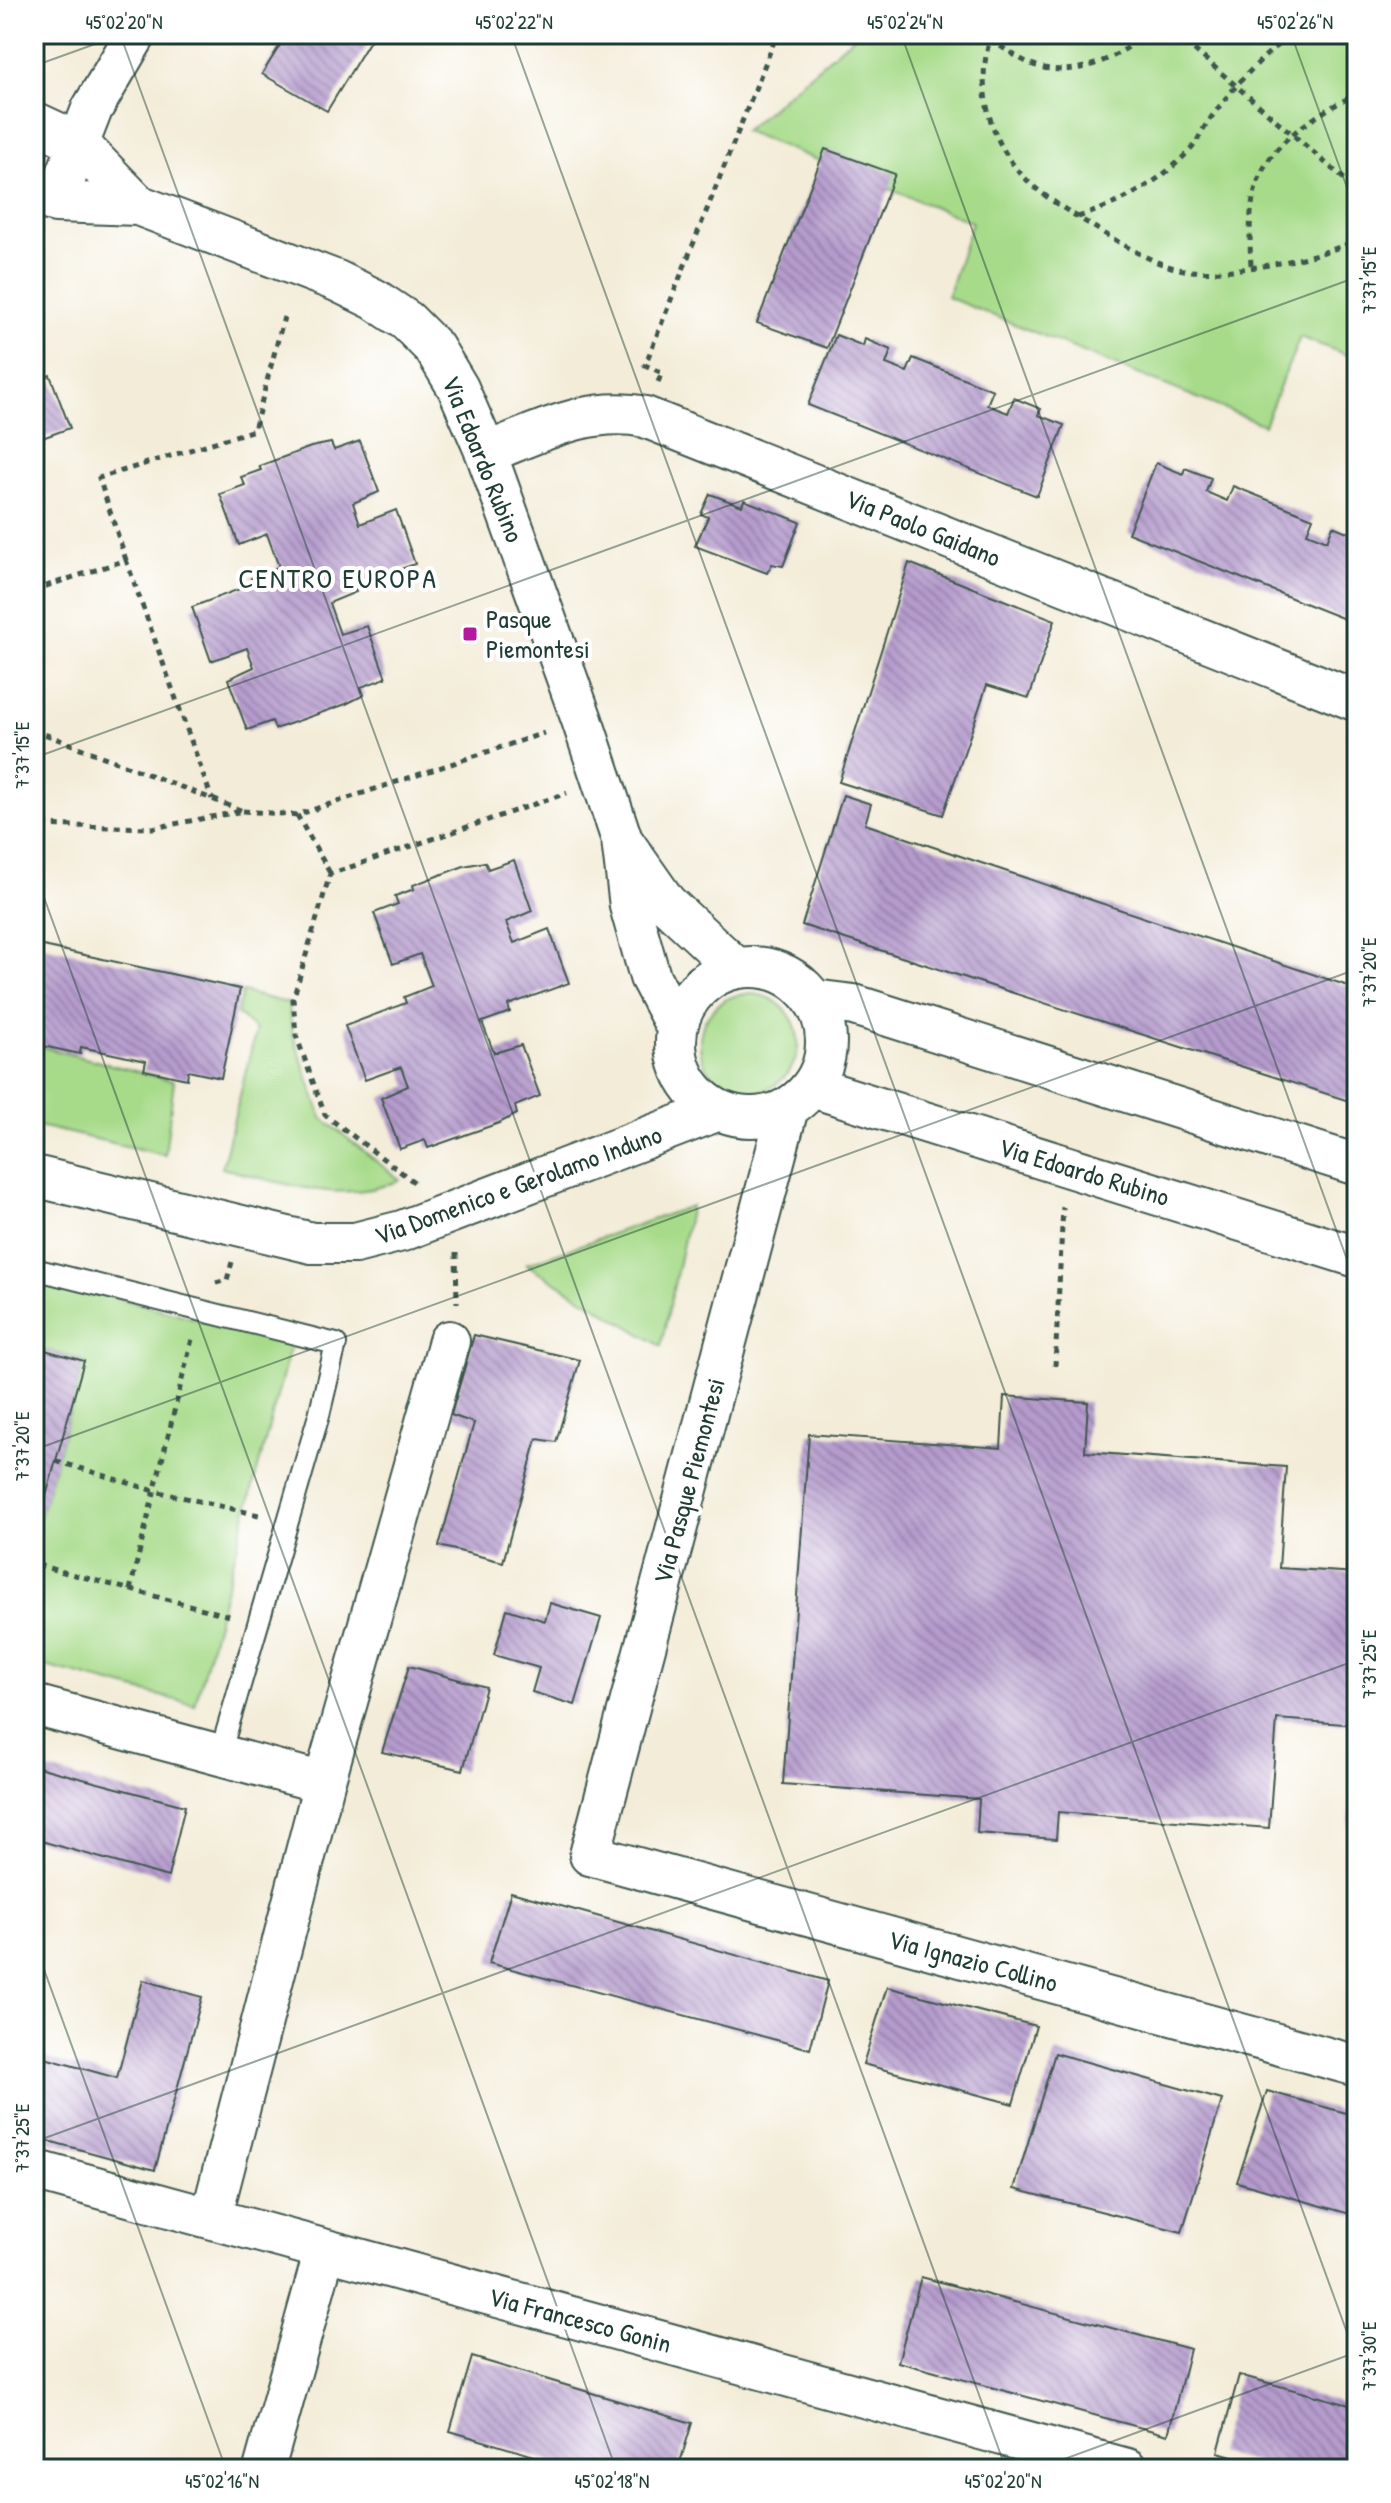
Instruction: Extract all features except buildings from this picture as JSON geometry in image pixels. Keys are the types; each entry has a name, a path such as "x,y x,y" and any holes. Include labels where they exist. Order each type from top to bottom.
{"street":[{"path":"45,199 136,34"},
{"name":"Via Edoardo Rubino","path":"34,122 77,142 138,205"},
{"name":"Via Edoardo Rubino","path":"45,199 138,205 337,281 407,321 442,361 486,453 582,720 622,840 630,906 650,977 677,1028 677,1053 684,1076 698,1096 719,1110 741,1116 766,1116 800,1097 1357,1257"},
{"name":"Via Paolo Gaidano","path":"486,453 595,413 619,411 645,417 1357,701"},
{"name":"Via Edoardo Rubino","path":"622,840 666,903 736,968"},
{"path":"677,1028 684,1007 698,989 715,976 736,968 758,967 779,972 798,984 813,1000 823,1021 826,1044 822,1067 800,1097"},
{"path":"813,1000 854,1005 1357,1165"},
{"name":"Via Pasque Piemontesi","path":"590,1855 800,1097"},
{"name":"Via Domenico e Gerolamo Induno","path":"34,1176 312,1243 343,1244 380,1238 453,1212 719,1110"},
{"path":"211,2218 324,1783 449,1341"},
{"path":"34,1705 324,1783"},
{"name":"Via Ignazio Collino","path":"590,1855 1357,2066"},
{"name":"Via Francesco Gonin","path":"34,2170 1127,2469"},
{"path":"264,2469 325,2250"}],"lane":[{"path":"34,1269 336,1344 220,1754"}],"path":[{"path":"645,417 662,373 645,365 777,34"},
{"path":"1145,34 1104,61 1073,71 1039,67 991,37 985,57 985,112 1022,175 1078,217 1154,260 1186,270 1311,258 1357,240"},
{"path":"1176,34 1357,190"},
{"path":"1078,217 1109,207 1164,174 1192,149 1205,126 1266,54 1291,34"},
{"path":"1251,265 1248,218 1264,162 1291,132 1340,101 1357,95"},
{"path":"212,799 99,478 254,430 284,317"},
{"path":"34,590 126,560"},
{"path":"34,825 153,828 243,811 297,815 582,720"},
{"path":"34,730 243,811"},
{"path":"330,874 602,781"},
{"path":"297,815 330,874 293,999 300,1048 325,1115 453,1212 460,1291 449,1341"},
{"path":"1055,1366 1065,1199"},
{"path":"130,1590 199,1309"},
{"path":"56,1461 155,1491 288,1522"},
{"path":"34,1576 37,1565 259,1624"}],"green space":[{"path":"857,34 1357,34 1357,359 1300,337 1264,425 947,297 972,222 744,131"},
{"path":"242,992 288,1003 293,1035 322,1118 400,1180 378,1188 334,1191 289,1185 222,1168 256,1030 237,1014"},
{"path":"749,994 768,997 784,1008 795,1024 798,1043 795,1062 784,1078 768,1089 749,1092 730,1089 714,1078 703,1062 700,1043 703,1024 714,1008 730,997"},
{"path":"34,1045 174,1081 165,1155 34,1125"},
{"path":"691,1206 661,1346 526,1264"},
{"path":"34,1276 291,1344 195,1705 34,1663 34,1538 84,1361 34,1347"}],"place":[{"name":"Pasque Piemontesi","path":"470,634"}],"district":[{"name":"CENTRO EUROPA","path":"338,578"}]}
